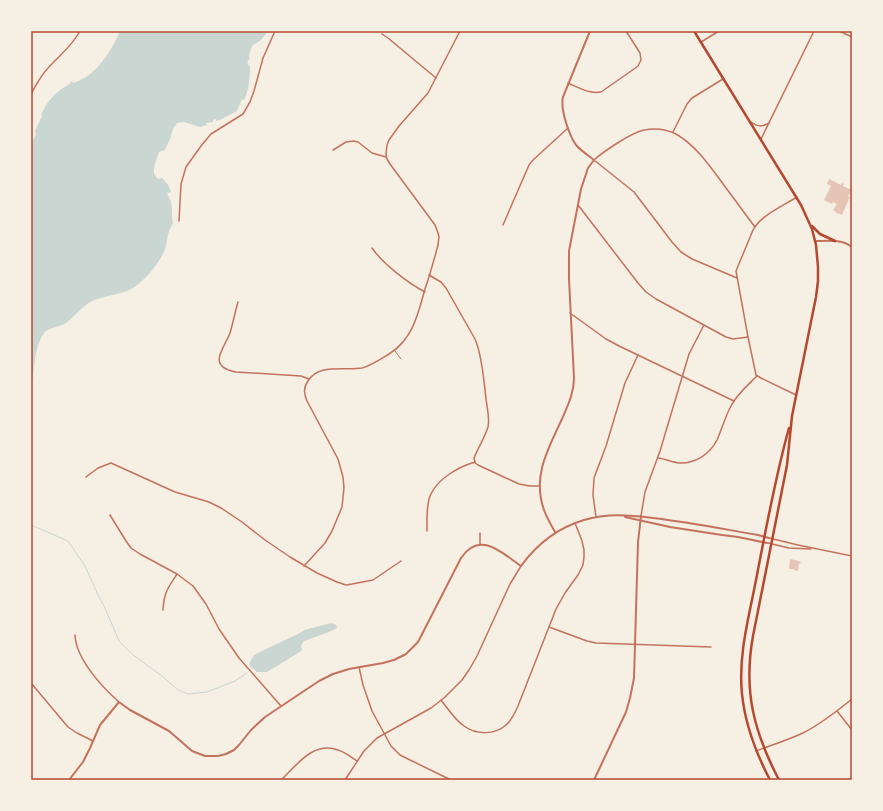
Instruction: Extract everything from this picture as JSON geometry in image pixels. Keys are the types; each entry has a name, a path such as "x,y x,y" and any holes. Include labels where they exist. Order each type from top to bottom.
{"main road":[{"path":"694,31 805,212 815,241 818,267 817,285 792,416 779,464 765,537 766,542 746,631 742,657 741,673 744,712 756,751 770,780"},
{"path":"810,224 820,234 835,241"},
{"path":"779,780 758,732 752,707 749,669 752,641 787,465 792,416"}],"street":[{"path":"31,94 42,75 67,49 80,31"},
{"path":"179,221 180,184 186,168 211,134 240,117 246,110 254,91 262,58 275,31"},
{"path":"304,566 325,543 332,531 343,503 344,488 343,477 338,459 306,398 306,384 315,373 320,371 366,367 395,350 412,330 425,292 439,237 428,215 390,164 386,156 386,151 392,135 426,96 460,31"},
{"path":"590,31 563,97 563,110 571,135 577,145 634,192 681,252 692,259 737,278"},
{"path":"568,83 590,92 601,92 637,67 641,60 641,55 626,31"},
{"path":"701,42 719,31"},
{"path":"761,140 814,31"},
{"path":"839,31 852,37"},
{"path":"382,34 436,78"},
{"path":"672,132 689,101 696,95 723,79"},
{"path":"749,121 757,126 769,123"},
{"path":"503,225 529,165 568,128"},
{"path":"555,532 544,510 541,498 540,474 544,458 569,404 572,394 574,378 568,261 581,189 590,165 594,160 630,136 641,131 655,129 672,132 688,142 707,162 755,227"},
{"path":"333,150 346,142 354,141 358,142 372,153 386,156"},
{"path":"796,395 757,376 755,372 736,268 755,227 763,218 797,197"},
{"path":"578,204 625,267 646,292 656,299 729,338 735,339 748,337"},
{"path":"815,241 838,241 852,247"},
{"path":"372,248 390,267 414,286 425,292"},
{"path":"429,275 444,285 478,346 488,424 474,458 475,462 478,465 519,484 540,486"},
{"path":"238,302 229,334 219,357 219,361 223,367 232,372 301,376 309,379"},
{"path":"570,313 606,339 638,356 734,401"},
{"path":"594,780 622,721 628,705 633,682 638,542 645,492 658,458 690,351 704,325"},
{"path":"596,517 593,495 594,478 606,446 625,383 638,356"},
{"path":"658,458 682,463 695,460 703,456 716,442 734,401 757,376"},
{"path":"427,531 429,498 434,490 453,472 461,467 475,462"},
{"path":"86,477 98,468 111,463 175,492 214,504 233,515 275,548 304,566 340,583 349,585 373,580 401,561"},
{"path":"110,515 131,548 177,574 189,583 199,594 238,658 280,706"},
{"path":"618,516 670,527 766,542 789,548 819,550"},
{"path":"345,780 357,761 376,738 427,710 452,691 462,680 473,664 510,584 521,566 532,551 542,542 555,532 575,523 596,517 641,516 765,537 852,556"},
{"path":"441,700 457,720 469,730 490,732 504,727 511,720 560,601 578,575 584,562 582,541 575,523"},
{"path":"480,533 480,544"},
{"path":"75,636 76,646 88,667 100,683 119,702 130,710 169,731 192,751 202,755 224,755 234,750 251,730 280,706 324,678 343,670 394,660 413,648 424,632 464,555 470,548 480,544 488,545 521,566"},
{"path":"163,610 165,593 177,574"},
{"path":"549,627 592,643 711,647"},
{"path":"359,666 368,700 375,717 391,746 400,755 408,760 451,780"},
{"path":"31,684 68,727 93,740"},
{"path":"756,751 805,732 828,718 852,699"},
{"path":"69,780 83,762 100,725 119,702"},
{"path":"837,711 852,730"},
{"path":"281,780 304,757 316,750 329,748 336,749 357,761"}],"lane":[{"path":"395,350 401,359"}],"shaded area":[{"path":"120,31 268,31 261,40 251,48 249,56 250,59 248,60 248,65 250,67 248,88 244,100 242,99 237,111 222,119 216,121 216,119 213,120 213,122 206,123 207,125 200,127 184,122 177,123 173,129 165,150 159,152 154,173 158,179 162,178 168,185 171,192 167,193 172,205 173,223 169,231 163,255 144,279 132,288 127,291 102,297 90,302 66,323 44,333 40,339 36,353 31,390 31,145 36,134 35,131 42,116 41,115 50,100 71,83 70,82 72,81 73,83 81,80 96,69 107,55"},
{"path":"332,623 336,625 337,628 304,641 301,646 302,650 267,672 257,672 249,665 254,655 305,630"}],"building":[{"path":"829,179 841,185 842,183 844,184 843,186 852,190 848,196 850,197 842,215 837,214 833,210 837,204 833,202 832,204 824,200 831,186 827,184"},
{"path":"790,559 801,562 800,564 799,563 798,571 789,569"}],"waterway":[{"path":"31,525 68,541 85,566 119,641 132,654 178,690 188,694 207,692 235,681 247,673"}]}
